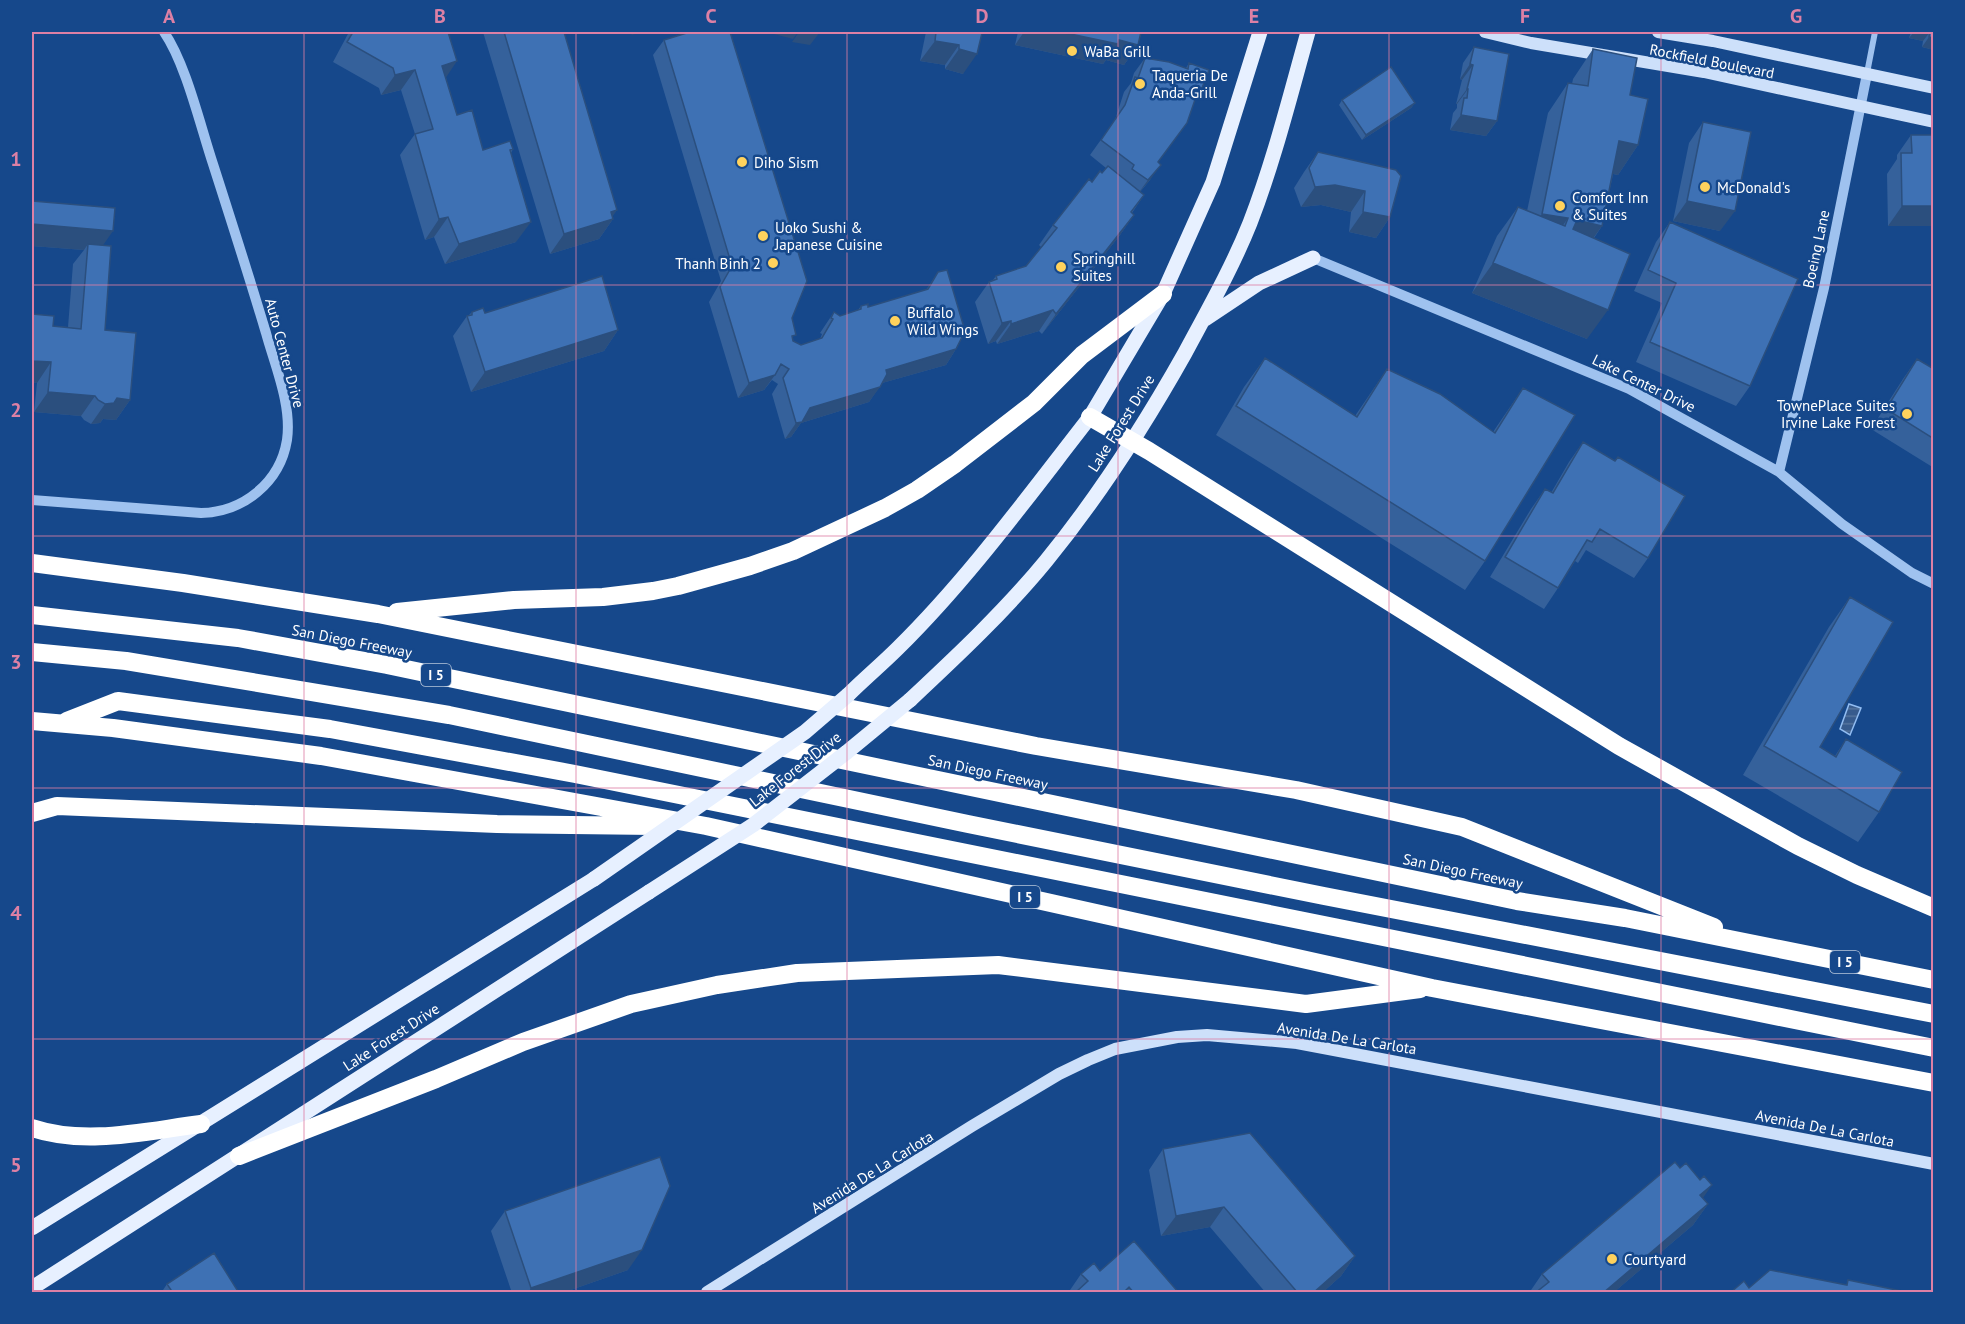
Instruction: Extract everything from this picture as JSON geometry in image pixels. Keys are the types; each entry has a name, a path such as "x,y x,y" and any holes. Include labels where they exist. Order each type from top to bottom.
{"highway":[{"path":"378,614 514,600 603,597 653,591 741,568 793,550 885,508 955,464 1034,403 1082,355 1163,294"},
{"path":"1090,417 1132,441 1619,746 1798,846 1857,875 1934,908"},
{"path":"32,563 183,583 378,614 1036,746 1296,790 1462,827 1756,944"},
{"name":"San Diego Freeway","path":"32,615 238,638 387,665 1517,901 1625,918 1934,980"},
{"path":"32,652 126,661 449,715 968,824 1934,1014"},
{"path":"63,723 118,702 330,729 563,772 1934,1048"},
{"name":"I 5","path":"32,721 114,728 321,756 706,826 1432,988 1934,1083"},
{"path":"32,813 57,806 497,824 706,826"},
{"path":"239,1156 436,1079 523,1042 631,1004 717,985 796,973 998,965 1306,1004 1432,988"},
{"path":"32,1128 70,1136 103,1137 201,1124"}],"main road":[{"name":"Lake Forest Drive","path":"32,1228 594,879 805,732 899,648 999,533 1090,417 1163,294 1213,182 1260,32"},
{"name":"Lake Forest Drive","path":"34,1287 753,825 847,752 910,700 959,655 1046,561 1110,476 1156,404 1230,267 1265,180 1308,32"},
{"name":"Rockfield Boulevard","path":"1485,32 1531,44 1704,72 1934,122"},
{"name":"Rockfield Boulevard","path":"1658,32 1713,41 1934,88"},
{"path":"1202,321 1259,283 1313,258"},
{"name":"Avenida De La Carlota","path":"707,1293 972,1126 1059,1074 1115,1049 1177,1037 1207,1035 1298,1043 1934,1164"}],"street":[{"name":"Boeing Lane","path":"1779,472 1824,288 1875,32"},
{"name":"Auto Center Drive","path":"32,500 201,513 218,512 236,506 259,491 272,476 285,447 288,425 286,407 275,365 237,238 185,77 168,33"},
{"name":"Lake Center Drive","path":"1313,258 1629,388 1779,472 1842,524 1912,573 1934,584"}],"water":[{"path":"1849,704 1861,708 1850,735 1840,729"}],"building":[{"path":"353,32 448,32 457,61 442,66 457,115 472,110 483,150 510,141 513,149 510,150 531,222 459,244 448,217 439,219 415,134 433,129 415,70 395,75 393,68 347,42"},
{"path":"504,32 564,32 617,210 611,212 613,219 564,234"},
{"path":"690,32 730,32 807,281 792,318 796,335 792,336 793,341 801,345 822,338 833,319 831,318 834,312 840,316 861,309 861,306 868,304 868,307 928,289 938,272 947,270 965,331 956,349 886,370 887,374 880,387 810,408 802,422 796,423 783,378 789,369 781,364 775,375 749,383 720,287 732,266 664,40"},
{"path":"936,32 982,33 977,54 959,49 959,45 935,41"},
{"path":"1061,32 1141,32 1138,45 1119,40 1118,44"},
{"path":"1930,32 1934,32 1934,38 1929,37"},
{"path":"1474,47 1509,54 1497,121 1461,115 1464,98 1467,98"},
{"name":"Comfort Inn & Suites","path":"1593,49 1637,58 1630,95 1648,99 1638,145 1619,141 1602,226 1577,220 1573,229 1630,254 1608,310 1493,263 1518,207 1565,226 1568,218 1542,214 1568,83 1588,86"},
{"path":"1145,58 1169,62 1188,69 1189,63 1209,70 1202,88 1199,88 1187,123 1158,162 1161,165 1148,180 1132,169 1134,165 1101,140 1125,105"},
{"path":"1391,67 1415,103 1366,135 1342,100"},
{"path":"1703,122 1751,132 1735,211 1687,201"},
{"path":"1911,135 1934,135 1934,206 1902,206 1901,153 1912,153"},
{"path":"1318,152 1396,170 1401,176 1390,217 1363,212 1365,191 1335,185 1315,187 1309,168"},
{"name":"Springhill Suites","path":"1108,166 1144,195 1131,212 1134,215 1056,314 1053,310 1011,324 1011,321 1002,323 989,282 997,279 996,276 1026,266 1057,228 1053,225 1089,179 1092,182 1100,171 1102,173"},
{"path":"32,201 115,208 113,231 32,224"},
{"path":"1670,222 1798,279 1750,386 1650,342 1676,283 1648,270"},
{"path":"88,244 111,246 105,330 136,333 130,400 117,398 114,403 105,404 95,396 48,392 51,362 32,361 32,314 54,316 53,326 81,329"},
{"path":"602,276 618,330 485,372 467,316 483,308 485,313"},
{"path":"1265,358 1357,417 1387,369 1440,394 1495,433 1523,388 1575,415 1485,561 1236,406"},
{"path":"1917,359 1934,369 1934,439 1886,409"},
{"path":"1583,442 1615,461 1618,457 1685,496 1648,558 1600,529 1592,542 1587,540 1558,588 1505,557 1545,489 1553,493"},
{"path":"1850,597 1893,622 1820,747 1836,757 1846,739 1902,772 1879,812 1764,746"},
{"path":"1250,1133 1355,1256 1313,1293 1298,1293 1224,1207 1176,1216 1163,1149"},
{"path":"660,1157 670,1186 642,1250 531,1288 505,1211"},
{"name":"Courtyard","path":"1675,1162 1680,1168 1686,1163 1700,1180 1704,1176 1712,1185 1700,1195 1708,1204 1603,1293 1541,1293 1539,1290 1549,1282 1542,1274"},
{"path":"1134,1241 1179,1293 1134,1293 1129,1287 1123,1293 1075,1293 1088,1281 1081,1274 1094,1263 1100,1271"},
{"path":"214,1253 239,1293 173,1293 167,1284"},
{"path":"1770,1270 1847,1285 1848,1280 1911,1293 1730,1293 1744,1281 1749,1288"}],"place":[{"name":"WaBa Grill","path":"1072,51"},
{"name":"Taqueria De Anda-Grill","path":"1140,84"},
{"name":"Diho Sism","path":"742,162"},
{"name":"McDonald's","path":"1705,187"},
{"name":"Comfort Inn & Suites","path":"1560,206"},
{"name":"Uoko Sushi & Japanese Cuisine","path":"763,236"},
{"name":"Thanh Binh 2","path":"773,263"},
{"name":"Springhill Suites","path":"1061,267"},
{"name":"Buffalo Wild Wings","path":"895,321"},
{"name":"TownePlace Suites Irvine Lake Forest","path":"1907,414"},
{"name":"Courtyard","path":"1612,1259"}]}
